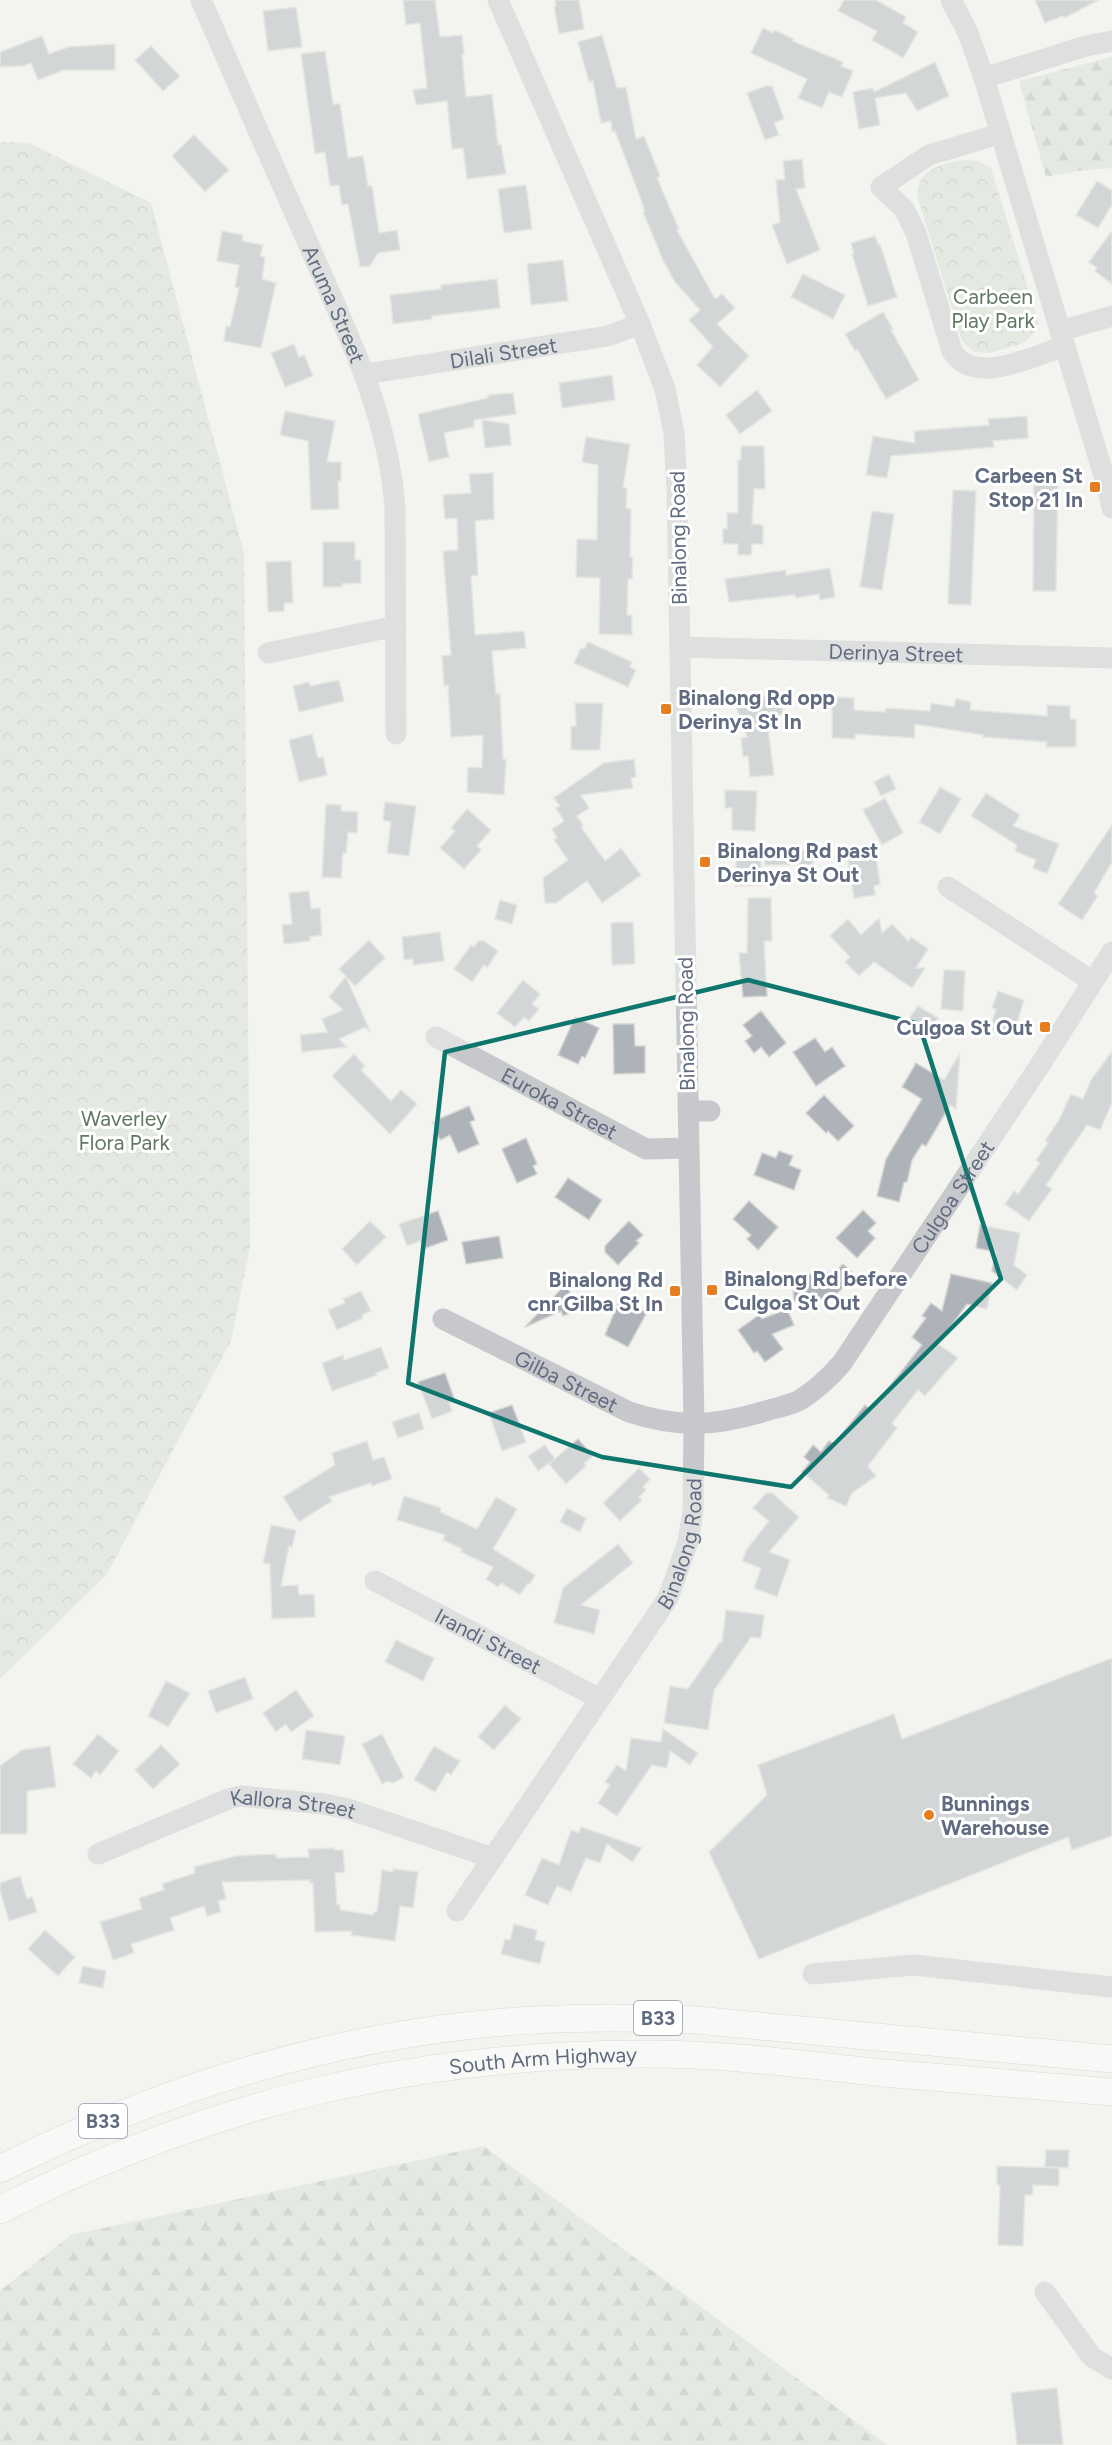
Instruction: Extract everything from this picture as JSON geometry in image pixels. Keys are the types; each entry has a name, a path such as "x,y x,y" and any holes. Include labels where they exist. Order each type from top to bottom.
{"main road":[{"name":"South Arm Highway","path":"0,2169 100,2122 210,2082 323,2050 494,2023 629,2017 696,2020 1112,2059"},
{"name":"South Arm Highway","path":"0,2210 52,2183 118,2154 246,2109 315,2090 377,2077 455,2065 533,2058 654,2054 720,2057 1112,2092"}],"street":[{"name":"Aruma Street","path":"201,0 365,375 386,441 393,476 396,734"},
{"name":"Binalong Road","path":"457,1911 653,1624 668,1598 679,1570 688,1542 693,1511 694,1424 674,433 665,389 640,324 498,0"},
{"path":"951,0 968,33 984,78 1112,508"},
{"path":"984,78 1086,46 1112,41"},
{"path":"999,134 929,155 881,187 904,209 916,233 952,351 957,359 972,368 994,368 1112,316"},
{"name":"Dilali Street","path":"365,375 608,336 640,324"},
{"path":"268,653 396,626"},
{"name":"Derinya Street","path":"680,647 1112,658"},
{"path":"948,887 1092,981"},
{"name":"Culgoa Street","path":"694,1424 736,1420 798,1401 824,1383 842,1364 1112,952"},
{"name":"Euroka Street","path":"436,1037 645,1149 688,1149"},
{"name":"Binalong Road","path":"688,1111 710,1111"},
{"name":"Gilba Street","path":"443,1319 628,1412 658,1422 694,1424"},
{"name":"Irandi Street","path":"375,1581 600,1699"},
{"name":"Kallora Street","path":"98,1854 240,1796 324,1804 348,1809 493,1858"},
{"path":"813,1974 914,1965 1112,1987"},
{"path":"1045,2292 1092,2357 1112,2368"}],"highlighted area":[{"path":"748,980 919,1024 1001,1279 791,1487 602,1457 408,1383 445,1052"}],"green space":[{"path":"1112,57 1112,168 1046,177 1019,81"},
{"name":"Waverley Flora Park","path":"0,142 29,143 151,203 244,553 250,1247 231,1341 107,1574 0,1679"},
{"name":"Carbeen Play Park","path":"965,160 978,161 991,168 1039,324 1024,343 989,353 974,352 962,341 917,195 918,186 927,173 948,163"},
{"path":"484,2146 887,2445 0,2445 0,2291 71,2235"}],"building":[{"path":"403,0 435,0 440,37 462,35 466,97 492,94 498,145 501,144 506,174 467,179 463,148 452,149 447,101 416,105 413,90 427,88 420,23 406,25"},
{"path":"555,0 579,0 584,29 559,34"},
{"path":"844,0 876,0 906,17 903,23 918,32 903,58 872,40 877,31 838,11"},
{"path":"1035,0 1099,0 1064,18 1063,16 1045,23"},
{"path":"296,7 302,47 268,51 263,11"},
{"path":"763,28 773,33 774,30 794,39 792,41 843,62 841,66 853,71 842,97 829,92 822,108 798,98 807,79 751,53"},
{"path":"602,35 617,88 626,87 636,139 644,136 660,176 657,178 679,229 677,230 715,299 722,294 735,308 717,324 749,356 720,387 697,365 713,347 689,320 700,310 675,282 663,260 643,212 645,211 615,131 612,132 611,121 601,123 593,81 589,82 578,42"},
{"path":"42,36 49,54 68,47 115,44 115,70 64,70 38,80 31,63 23,66 0,67 0,52"},
{"path":"151,46 180,76 163,91 135,60"},
{"path":"325,51 333,104 340,104 348,158 363,156 368,186 372,186 379,233 397,230 400,250 378,253 370,266 360,267 348,204 342,205 339,185 330,186 325,152 315,154 301,54"},
{"path":"935,62 949,96 917,111 906,93 875,98 880,125 859,129 853,92 873,88 874,92"},
{"path":"772,86 784,119 774,123 779,135 765,140 747,93"},
{"path":"194,135 229,170 205,192 172,156"},
{"path":"802,159 805,188 796,189 820,250 787,264 772,225 780,222 776,180 785,179 783,161"},
{"path":"1097,181 1112,190 1112,205 1098,228 1076,215"},
{"path":"526,185 532,229 504,233 498,189"},
{"path":"222,231 243,235 242,241 263,245 260,256 265,257 262,279 276,283 261,348 224,341 226,326 230,327 239,288 235,287 239,265 217,261"},
{"path":"1112,231 1112,284 1095,271 1097,268 1089,262"},
{"path":"875,236 878,245 880,244 897,297 868,306 852,254 854,254 851,243"},
{"path":"563,260 568,301 531,305 527,264"},
{"path":"803,274 845,295 833,319 791,297"},
{"path":"497,279 500,308 432,316 432,319 393,324 390,295 441,289 441,285"},
{"path":"883,312 919,380 886,399 857,349 855,351 845,334"},
{"path":"294,344 299,357 304,355 313,376 285,387 271,353"},
{"path":"612,375 615,400 562,408 559,383"},
{"path":"757,390 772,411 740,434 726,415"},
{"path":"513,393 516,414 474,420 474,427 444,433 449,457 429,462 418,414 488,398 488,395"},
{"path":"285,411 335,421 327,462 341,462 341,481 338,481 339,509 311,510 308,441 280,435"},
{"path":"1027,416 1028,438 993,441 994,447 891,456 887,478 866,475 873,436 915,443 914,431 989,425 988,419"},
{"path":"482,420 509,424 511,445 485,448"},
{"path":"586,437 630,444 623,488 627,488 626,508 631,509 630,557 633,557 632,579 628,579 627,615 632,615 632,635 599,634 600,578 576,577 577,539 597,540 598,465 582,462"},
{"path":"741,446 764,446 765,489 754,489 752,524 763,525 763,544 752,544 751,555 738,555 738,544 723,544 723,529 727,529 727,513 738,513 738,460 741,460"},
{"path":"493,473 494,519 475,521 478,575 471,576 475,635 524,631 526,648 492,651 496,694 500,694 503,759 506,760 504,795 467,792 468,767 482,768 483,735 451,737 448,685 444,686 442,656 451,655 443,551 458,550 457,518 445,519 443,495 471,493 469,474"},
{"path":"1034,477 1058,477 1056,591 1033,591"},
{"path":"953,490 976,491 971,605 948,604"},
{"path":"872,511 894,514 882,590 860,587"},
{"path":"323,542 355,542 355,560 361,560 361,583 342,584 342,587 323,587"},
{"path":"291,561 293,603 284,603 284,611 268,612 266,562"},
{"path":"830,568 835,597 820,600 819,594 796,598 795,595 729,602 725,579 786,570 786,575"},
{"path":"588,642 632,662 630,667 636,670 628,687 574,663 581,648 584,649"},
{"path":"339,680 344,701 299,712 293,686 309,682 310,686"},
{"path":"776,693 784,714 767,720 774,775 750,777 748,756 743,757 741,738 747,737 735,703 763,694 764,697"},
{"path":"832,697 854,698 854,710 885,712 886,708 930,711 931,703 954,707 956,699 971,702 970,710 1047,716 1047,705 1070,706 1070,719 1076,719 1076,747 1046,747 1047,742 983,737 983,735 915,724 914,738 855,734 855,739 832,738"},
{"path":"575,703 603,703 600,750 571,750 571,726 576,726"},
{"path":"312,734 318,758 323,757 327,775 299,782 289,740"},
{"path":"634,759 636,777 631,778 633,788 581,795 589,808 577,816 583,825 581,827 605,861 621,848 641,875 602,903 587,881 556,903 545,903 543,878 568,860 554,840 557,838 552,829 564,821 556,808 560,806 554,798 552,799 604,763"},
{"path":"889,774 896,789 881,796 874,782"},
{"path":"940,787 961,799 940,834 919,822"},
{"path":"725,790 757,791 755,831 732,830 732,808 725,808"},
{"path":"986,793 1020,815 1013,826 1059,844 1047,874 1033,868 1036,860 1015,851 1017,845 971,816"},
{"path":"885,798 903,833 882,845 863,810"},
{"path":"385,802 416,806 409,856 387,853 391,822 383,820"},
{"path":"326,804 341,805 341,811 358,812 357,833 348,832 341,878 322,877"},
{"path":"467,809 491,830 477,846 481,850 464,869 440,848 455,831 451,828"},
{"path":"1112,825 1112,862 1094,893 1098,896 1082,920 1058,904"},
{"path":"813,849 813,865 765,865 764,854"},
{"path":"761,855 761,885 736,886 736,857"},
{"path":"876,856 880,884 874,886 875,895 854,898 848,860"},
{"path":"309,891 311,909 320,908 322,935 310,937 310,941 284,944 282,925 292,924 289,893"},
{"path":"748,898 771,898 772,941 764,941 767,996 743,997 739,953 747,953"},
{"path":"500,900 517,905 512,924 495,919"},
{"path":"879,918 882,933 892,924 908,941 911,937 928,949 916,968 925,968 912,988 874,962 859,976 845,962 850,957 830,936 848,919 861,935"},
{"path":"633,922 635,964 612,965 611,923"},
{"path":"440,932 444,961 413,965 413,959 404,960 402,937"},
{"path":"369,940 385,958 355,986 346,977 371,1033 365,1027 339,1039 347,1047 302,1052 300,1035 327,1032 322,1019 343,1010 329,997 346,976 339,969"},
{"path":"478,941 484,941 498,951 487,968 484,965 472,982 454,969 471,945 474,947"},
{"path":"944,970 965,971 963,1011 941,1009"},
{"path":"523,980 540,994 532,1004 539,1009 529,1021 524,1017 515,1027 497,1013"},
{"path":"998,991 1024,1000 1013,1036 990,1029 996,1009 992,1008"},
{"path":"918,1006 938,1018 928,1033 908,1020"},
{"path":"761,1011 786,1043 769,1057 761,1047 754,1053 745,1041 752,1036 743,1025"},
{"path":"575,1017 599,1028 585,1058 582,1056 578,1064 558,1055"},
{"path":"613,1024 634,1024 635,1046 645,1046 645,1073 614,1074"},
{"path":"815,1038 825,1052 832,1047 845,1066 816,1086 793,1052"},
{"path":"1112,1051 1112,1103 1100,1130 1087,1125 1046,1185 1052,1189 1029,1221 1005,1204 1014,1191 1018,1194 1040,1163 1036,1160 1048,1143 1045,1141 1059,1120 1071,1094 1083,1099 1091,1080"},
{"path":"960,1053 956,1109 950,1105 926,1146 922,1144 912,1160 899,1202 877,1196 886,1159 922,1099 902,1087 916,1063 944,1080"},
{"path":"354,1054 365,1066 361,1070 391,1101 401,1090 417,1104 390,1134 332,1076"},
{"path":"824,1095 854,1126 838,1141 828,1131 826,1133 806,1113"},
{"path":"469,1106 475,1120 470,1122 479,1144 458,1153 450,1135 440,1140 432,1122"},
{"path":"526,1138 537,1164 533,1166 537,1174 517,1183 502,1149"},
{"path":"779,1151 793,1156 789,1165 801,1170 794,1190 754,1175 762,1153 776,1158"},
{"path":"568,1178 602,1200 589,1220 555,1197"},
{"path":"749,1201 778,1227 758,1250 747,1239 751,1235 733,1219"},
{"path":"863,1210 876,1223 868,1231 875,1238 857,1258 836,1238"},
{"path":"438,1211 448,1240 423,1249 420,1241 407,1246 399,1224"},
{"path":"370,1221 386,1237 357,1265 342,1249"},
{"path":"629,1221 643,1235 636,1241 639,1243 618,1265 605,1252 605,1246"},
{"path":"980,1225 1020,1233 1014,1265 1027,1275 1017,1290 992,1271 996,1252 976,1248"},
{"path":"499,1236 503,1258 466,1264 462,1242"},
{"path":"843,1264 855,1275 833,1298 794,1301 792,1276 835,1272"},
{"path":"951,1274 992,1283 987,1309 967,1304 938,1344 958,1358 925,1396 918,1390 892,1423 897,1428 868,1466 876,1476 852,1493 846,1506 827,1498 829,1495 802,1472 810,1462 804,1457 813,1445 821,1452 829,1441 834,1444 865,1405 871,1410 922,1345 912,1337 926,1318 922,1316 931,1303 942,1311"},
{"path":"566,1284 578,1310 563,1316 561,1311 525,1327"},
{"path":"361,1291 371,1311 362,1315 363,1318 337,1330 328,1310 345,1303 343,1299"},
{"path":"620,1299 647,1312 628,1347 605,1335"},
{"path":"787,1309 794,1325 772,1334 783,1349 765,1362 757,1351 754,1353 738,1330 759,1315 762,1319"},
{"path":"381,1347 389,1368 376,1373 377,1375 332,1391 322,1363 343,1355 344,1360"},
{"path":"445,1373 455,1401 449,1403 452,1411 432,1419 418,1382"},
{"path":"512,1405 526,1442 502,1451 489,1413"},
{"path":"419,1413 424,1429 398,1438 392,1422"},
{"path":"578,1439 593,1456 584,1463 586,1466 566,1484 549,1464"},
{"path":"367,1441 373,1460 384,1457 392,1479 372,1486 371,1483 329,1497 332,1501 299,1522 283,1497 335,1465 332,1453"},
{"path":"545,1445 555,1459 538,1471 528,1456"},
{"path":"639,1468 650,1479 643,1487 646,1490 639,1497 642,1500 620,1521 603,1503"},
{"path":"766,1493 772,1493 799,1517 769,1552 790,1560 777,1597 754,1588 761,1568 742,1561 747,1549 769,1521 753,1508"},
{"path":"404,1496 441,1508 440,1512 477,1529 496,1497 517,1509 493,1549 535,1575 530,1584 528,1583 520,1595 501,1583 498,1587 486,1579 493,1567 461,1552 462,1549 443,1540 445,1535 397,1520"},
{"path":"567,1508 586,1518 580,1532 560,1522"},
{"path":"271,1525 296,1530 292,1547 289,1546 281,1586 298,1585 299,1595 314,1594 315,1617 272,1619 270,1564 263,1563"},
{"path":"618,1544 633,1563 581,1605 600,1610 594,1634 554,1623 563,1588"},
{"path":"726,1610 764,1615 761,1638 751,1637 714,1690 708,1730 664,1723 670,1686 688,1689 720,1642 722,1643"},
{"path":"396,1640 434,1658 423,1681 385,1662"},
{"name":"Bunnings Warehouse","path":"1112,1658 1112,1836 1072,1850 1068,1837 759,1959 709,1852 767,1795 758,1765 894,1714 902,1739"},
{"path":"245,1677 253,1699 216,1713 208,1691"},
{"path":"166,1681 190,1693 168,1727 148,1716"},
{"path":"296,1690 314,1716 291,1732 286,1724 276,1732 263,1713"},
{"path":"505,1705 521,1719 494,1750 478,1737"},
{"path":"663,1729 698,1753 690,1765 670,1751 667,1768 652,1765 617,1816 598,1803 610,1785 605,1782 617,1765 626,1771 631,1738 661,1742"},
{"path":"306,1730 345,1736 340,1765 302,1759"},
{"path":"98,1734 119,1751 100,1775 96,1771 91,1778 73,1764"},
{"path":"382,1734 404,1777 393,1783 387,1781 382,1784 362,1744"},
{"path":"161,1745 180,1764 153,1789 135,1770"},
{"path":"50,1746 56,1787 27,1791 27,1834 0,1834 0,1766 22,1750"},
{"path":"434,1746 460,1761 451,1775 447,1772 435,1792 414,1780"},
{"path":"581,1827 642,1848 632,1862 607,1844 600,1863 586,1858 571,1892 557,1886 548,1905 525,1895 542,1858 559,1865 571,1830 579,1833"},
{"path":"334,1848 334,1850 343,1850 345,1872 335,1873 337,1905 340,1905 340,1910 373,1915 377,1912 382,1870 418,1872 413,1908 400,1906 395,1941 351,1935 352,1931 315,1932 313,1883 310,1883 310,1880 222,1882 226,1899 218,1901 221,1912 207,1916 204,1906 170,1918 174,1930 131,1944 134,1953 113,1960 100,1922 142,1909 139,1898 164,1890 162,1884 195,1873 194,1867 236,1856 276,1854 276,1858 309,1857 308,1849"},
{"path":"20,1876 27,1899 32,1897 37,1912 9,1921 0,1891 0,1883"},
{"path":"514,1924 537,1930 535,1940 545,1942 540,1964 501,1954 505,1939 510,1940"},
{"path":"45,1930 75,1957 58,1976 28,1949"},
{"path":"83,1966 106,1971 103,1988 79,1983"},
{"path":"1046,2150 1069,2150 1068,2168 1045,2167"},
{"path":"997,2166 1059,2168 1059,2186 1033,2185 1033,2195 1025,2195 1023,2246 998,2245 1000,2185 997,2185"},
{"path":"1057,2388 1063,2445 1017,2445 1011,2393"}],"place":[{"name":"Carbeen St Stop 21 In","path":"1095,487"},
{"name":"Binalong Rd opp Derinya St In","path":"666,709"},
{"name":"Binalong Rd past Derinya St Out","path":"705,862"},
{"name":"Culgoa St Out","path":"1045,1027"},
{"name":"Binalong Rd before Culgoa St Out","path":"712,1290"},
{"name":"Binalong Rd cnr Gilba St In","path":"675,1291"},
{"name":"Bunnings Warehouse","path":"929,1815"}]}
